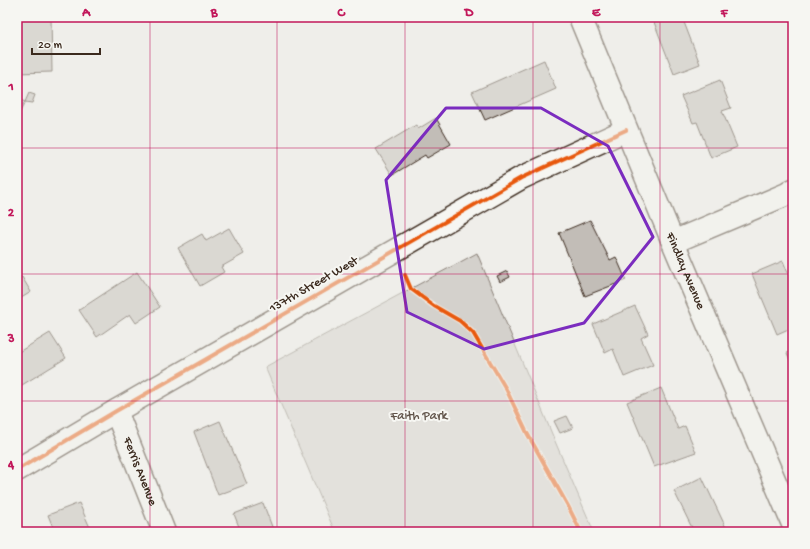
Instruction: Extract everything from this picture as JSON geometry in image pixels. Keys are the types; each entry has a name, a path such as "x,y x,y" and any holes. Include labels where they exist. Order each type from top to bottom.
{"street":[{"name":"Findlay Avenue","path":"580,17 673,242 793,524"},
{"name":"137th Street West","path":"17,470 116,411 521,178 626,130"},
{"path":"673,242 787,194 793,190"},
{"name":"Ferris Avenue","path":"116,411 164,532"}],"highlighted area":[{"path":"446,108 541,108 608,146 653,237 584,323 484,349 407,312 386,180"}],"green space":[{"name":"Faith Park","path":"477,253 594,532 335,532 265,367"}],"building":[{"path":"17,17 51,17 52,72 17,73"},
{"path":"652,17 682,17 700,64 674,74"},
{"path":"544,60 556,89 485,120 472,92"},
{"path":"720,80 731,108 722,111 737,147 711,158 697,122 693,123 681,96"},
{"path":"29,93 35,95 32,103 25,102"},
{"path":"17,98 25,102 17,118"},
{"path":"436,118 451,144 427,158 425,155 392,175 376,149 416,125 418,129"},
{"path":"590,220 610,260 616,257 626,280 585,296 559,233"},
{"path":"229,228 244,254 221,267 224,272 200,286 178,248 202,234 206,241"},
{"path":"783,261 793,285 793,327 777,334 752,274"},
{"path":"507,271 510,277 500,282 497,276"},
{"path":"137,272 160,307 136,323 130,314 97,337 79,310"},
{"path":"22,277 31,292 18,300 17,280"},
{"path":"635,306 648,334 641,338 653,365 624,377 613,349 605,353 593,324"},
{"path":"50,333 66,358 17,388 17,353"},
{"path":"793,350 793,368 787,353"},
{"path":"661,388 678,429 685,426 696,452 654,467 627,402"},
{"path":"567,416 573,428 560,433 554,421"},
{"path":"220,421 247,484 218,495 194,432"},
{"path":"702,477 728,532 694,532 674,491"},
{"path":"79,503 92,532 55,532 48,515"},
{"path":"263,503 274,532 241,532 234,514"}],"cycle path":[{"path":"17,470 116,411 521,178 626,130"},
{"path":"405,275 411,289 434,306 460,321 473,333 506,389 527,433 581,532"}]}
